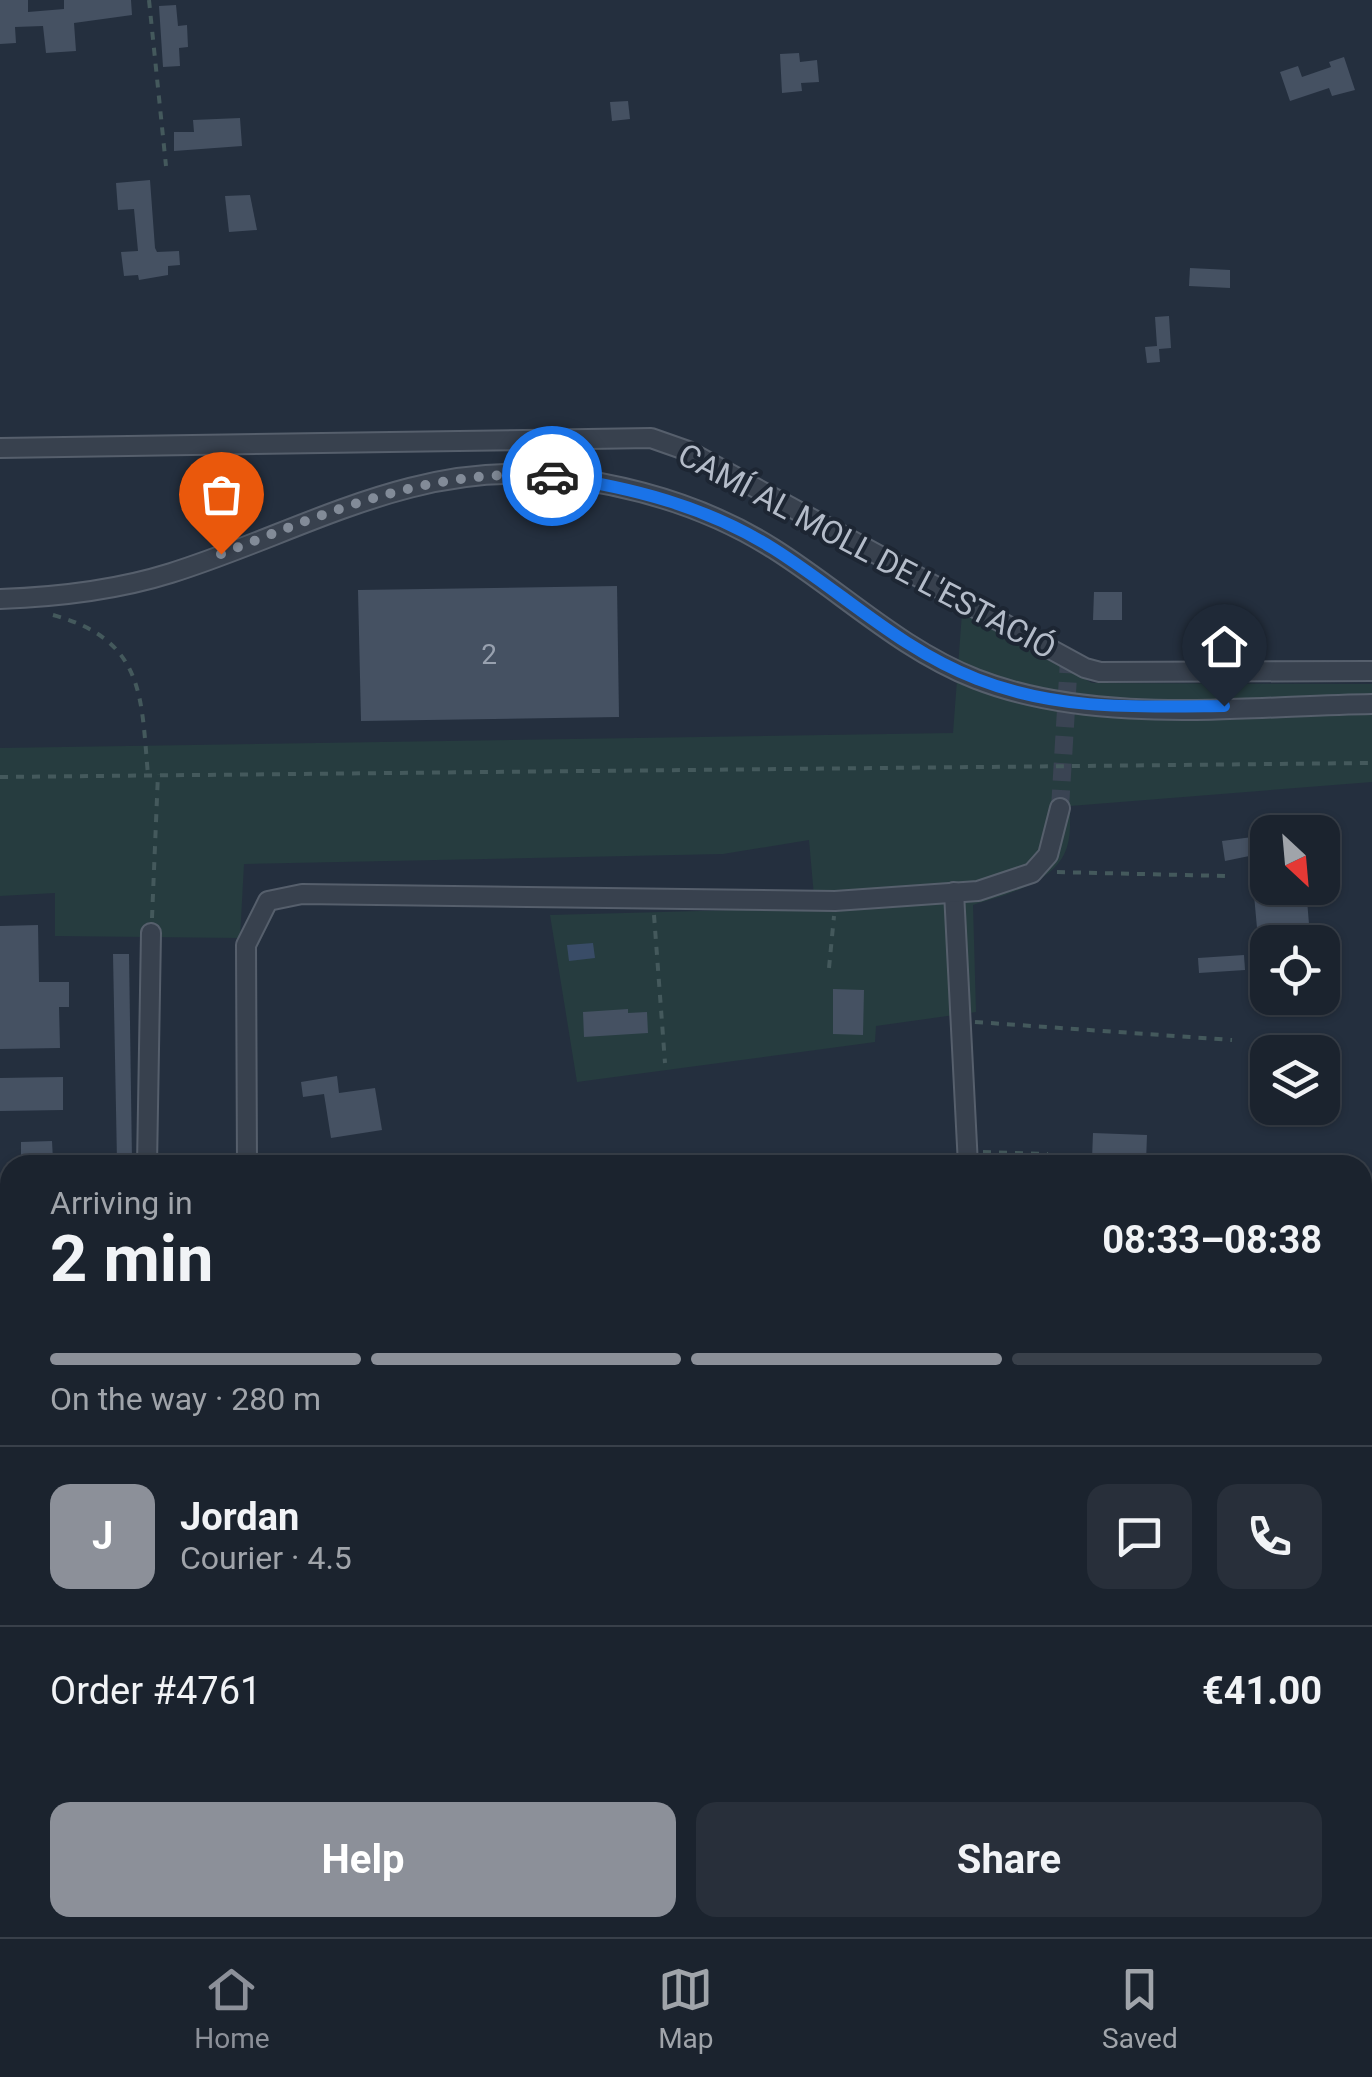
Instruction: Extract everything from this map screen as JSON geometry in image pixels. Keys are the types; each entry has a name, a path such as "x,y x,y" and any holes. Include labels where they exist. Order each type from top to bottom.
{"street":[{"name":"CAMÍ AL MOLL DE L'ESTACIÓ","path":"0,448 651,438 688,451 1085,668 1140,672 1372,670"},
{"path":"0,599 36,598 170,574 378,494 504,472 611,484 675,501 770,547 934,660 1017,693 1062,704 1113,708 1372,704"},
{"path":"247,1155 246,945 268,902 302,894 836,901 978,890 1032,872 1048,855 1060,808"},
{"path":"954,892 967,1155"},
{"path":"147,1155 151,933"}],"path":[{"path":"149,0 166,166"},
{"path":"36,598 37,610 72,620 119,653 136,679 146,716 148,774"},
{"path":"0,778 1372,763"},
{"path":"151,933 158,774"},
{"path":"1032,872 1224,876"},
{"path":"653,900 665,1063"},
{"path":"829,968 836,901"},
{"path":"960,1021 1232,1040"},
{"path":"1028,1155 1048,1154"}],"green space":[{"path":"962,613 1092,683 1372,684 1372,782 1070,806 1067,847 1052,870 1028,886 973,905 976,1012 876,1026 875,1042 577,1082 550,915 815,908 809,840 723,854 244,864 240,938 55,936 55,893 0,896 0,748 953,733"}],"water":[{"path":"593,943 595,958 569,961 567,945"}],"building":[{"path":"0,0 28,0 28,12 64,9 64,0 131,0 132,15 74,23 76,51 46,53 43,26 15,27 16,43 0,44"},
{"path":"176,5 178,26 187,25 188,47 179,48 180,66 163,67 159,6"},
{"path":"799,53 800,62 817,60 819,82 801,83 802,91 782,93 780,54"},
{"path":"1344,57 1355,90 1332,96 1329,88 1290,101 1280,72 1298,66 1302,77 1331,67 1329,62"},
{"path":"628,101 630,119 612,121 610,102"},
{"path":"240,118 242,146 174,151 174,132 194,132 193,120"},
{"path":"150,180 155,248 157,252 179,251 180,265 168,266 168,275 139,280 138,275 124,276 121,252 138,251 134,209 118,210 116,183"},
{"path":"250,195 257,230 229,232 225,196"},
{"path":"1190,268 1230,270 1230,288 1189,286"},
{"path":"1169,316 1171,348 1159,349 1160,362 1147,363 1145,347 1157,346 1155,317"},
{"path":"617,586 619,717 361,721 358,590"},
{"path":"1094,592 1122,592 1122,620 1093,620"},
{"path":"1250,837 1250,856 1225,861 1222,841"},
{"path":"1255,905 1307,905 1309,924 1257,925"},
{"path":"38,925 39,982 69,982 69,1007 59,1007 60,1048 0,1049 0,926"},
{"path":"113,954 129,954 132,1155 117,1155"},
{"path":"1244,955 1245,970 1199,973 1198,958"},
{"path":"833,989 864,990 863,1035 833,1034"},
{"path":"628,1009 628,1013 647,1012 648,1033 584,1037 583,1012"},
{"path":"337,1076 339,1093 375,1088 382,1130 331,1138 324,1094 303,1097 301,1082"},
{"path":"63,1077 63,1110 0,1111 0,1078"},
{"path":"1093,1133 1147,1135 1146,1155 1092,1155"},
{"path":"52,1141 53,1155 21,1155 21,1142"}],"tunnel":[{"path":"1060,808 1069,660"}],"way so far":[{"path":"221,554 378,494 435,481 504,472 552,476"}],"route":[{"path":"552,476 611,484 675,501 724,523 770,547 934,660 976,679 1062,704 1113,708 1224,706"}]}
